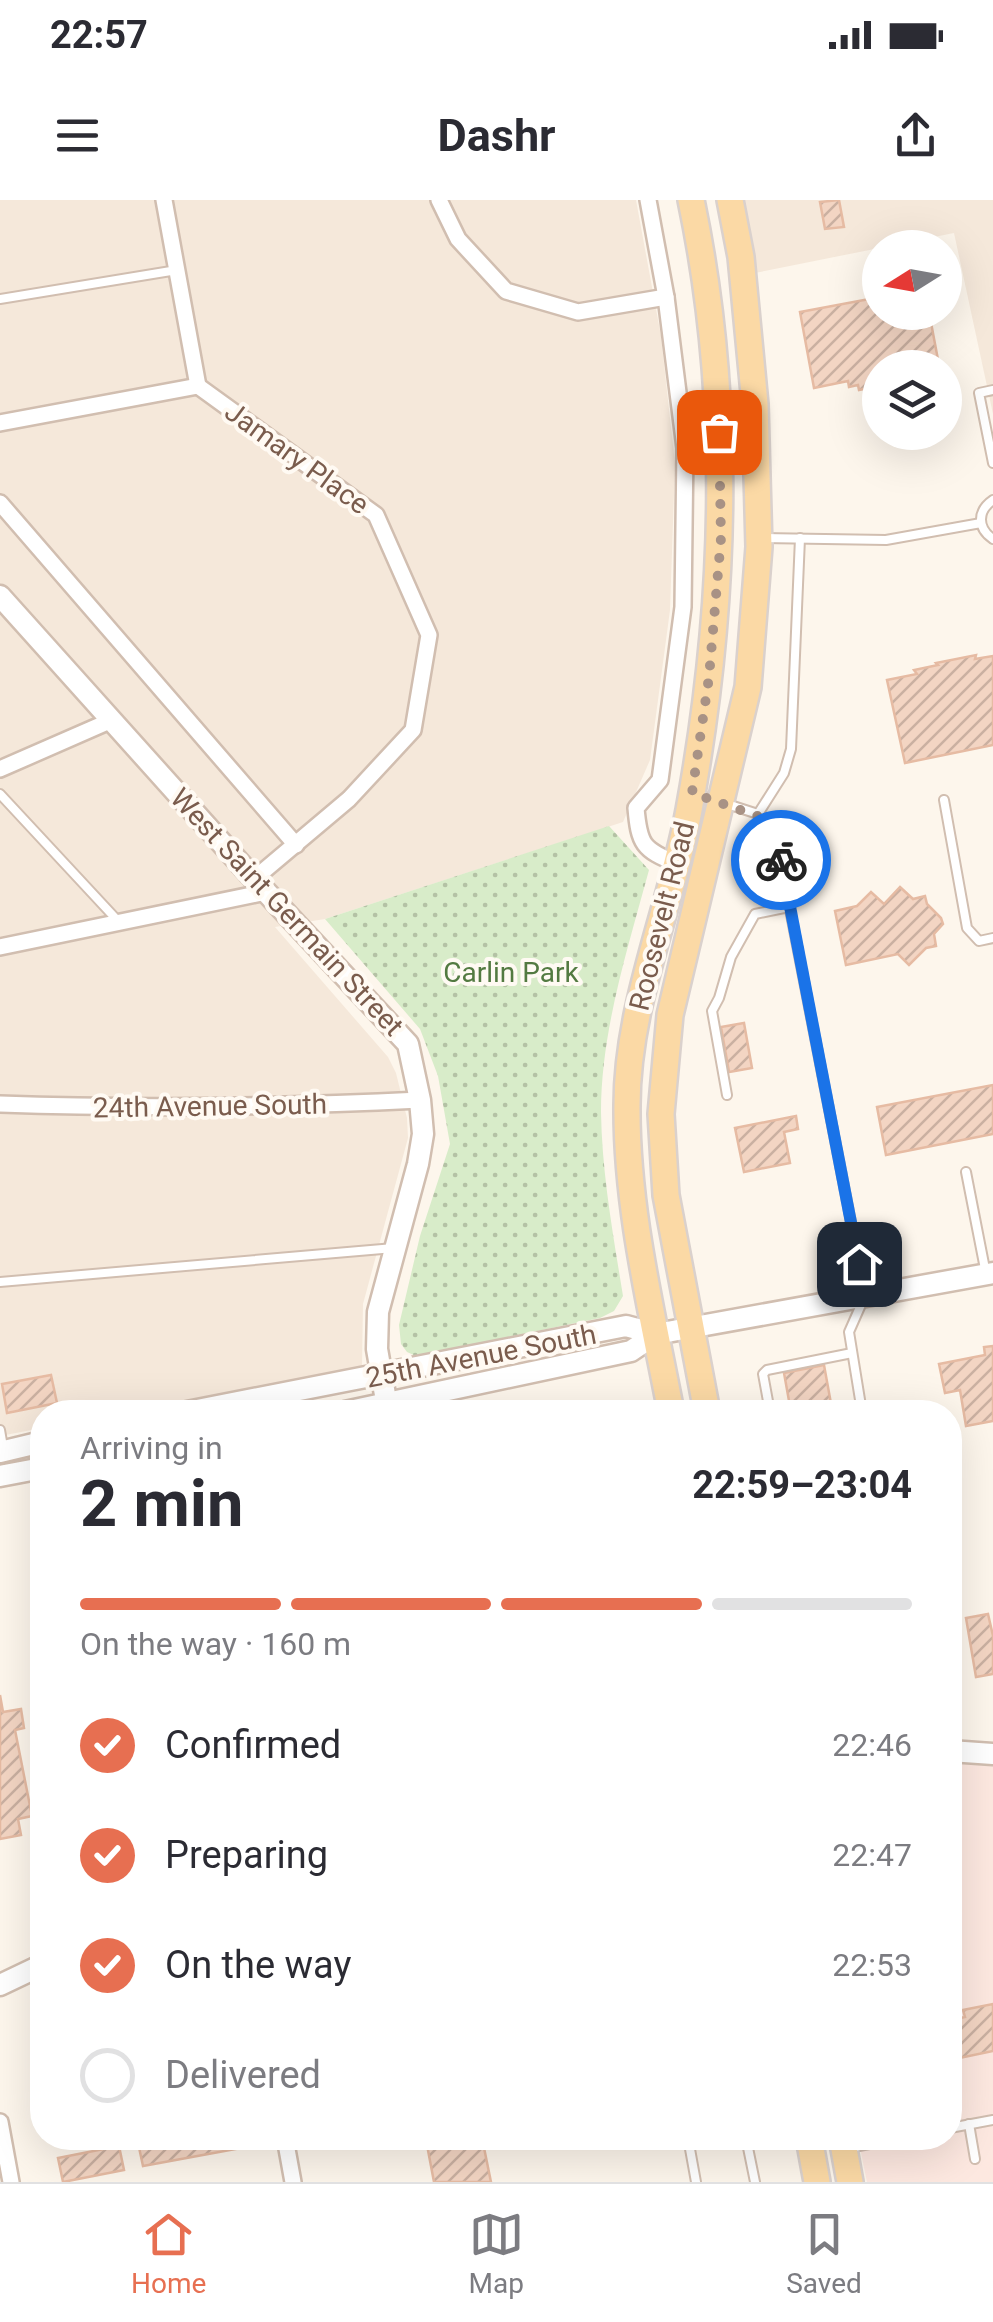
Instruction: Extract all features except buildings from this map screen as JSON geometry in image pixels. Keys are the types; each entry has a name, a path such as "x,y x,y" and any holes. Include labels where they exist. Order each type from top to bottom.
{"main road":[{"name":"Roosevelt Road","path":"669,1400 632,1190 627,1105 634,1028 692,793 709,677 721,538 718,397 705,266 691,200"},
{"name":"Roosevelt Road","path":"705,1400 666,1195 661,1114 670,1014 748,687 759,538 756,404 730,200"},
{"path":"811,2150 817,2182"},
{"path":"844,2150 850,2182"}],"street":[{"path":"0,423 198,386 164,200"},
{"path":"439,200 458,238 506,292 578,312 666,296"},
{"path":"648,200 666,296 685,448 683,608 660,780 636,808 638,837 652,854 676,863"},
{"name":"Jamary Place","path":"0,947 121,924 260,886 296,845 349,800 413,730 429,636 376,514 198,386"},
{"name":"West Saint Germain Street","path":"0,503 296,845"},
{"name":"West Saint Germain Street","path":"0,596 260,886 408,1044 423,1134 378,1312 378,1349 386,1400"},
{"path":"0,769 112,720"},
{"name":"24th Avenue South","path":"0,1104 254,1108 420,1100"},
{"name":"25th Avenue South","path":"421,1400 631,1351 656,1334 989,1273"},
{"name":"25th Avenue South","path":"252,1400 626,1326 656,1334"},
{"path":"2,1452 30,1445"},
{"path":"0,1476 30,1470"},
{"path":"962,1751 993,1754"},
{"path":"0,1985 30,1971"},
{"path":"0,2122 11,2182"},
{"path":"287,2150 293,2182"}],"lane":[{"path":"0,299 177,270"},
{"path":"993,390 979,393 993,464"},
{"path":"993,500 985,506 981,523 993,539"},
{"path":"759,538 886,540 981,523"},
{"path":"758,814 784,773 791,749 800,538"},
{"path":"692,793 758,814 766,819 776,838 864,1298 849,1332 860,1400"},
{"path":"0,794 121,924"},
{"path":"944,800 967,928 979,941 993,938"},
{"path":"727,1095 712,1011 720,998 731,957 755,914 789,907"},
{"path":"966,1172 989,1273"},
{"path":"0,1282 394,1248"},
{"path":"768,1400 763,1374 767,1370 852,1353"},
{"path":"0,1430 2,1452"},
{"path":"962,2125 993,2120"},
{"path":"969,2124 975,2159"},
{"path":"690,2150 696,2182"},
{"path":"748,2150 754,2182"}],"shaded area":[{"path":"0,200 636,200 661,336 675,464 670,610 650,760 623,822 325,919 275,927 388,1057 407,1118 408,1138 363,1304 362,1367 346,1383 225,1400 30,1400 30,1430 0,1436"},
{"path":"742,200 993,200 993,414 962,270 962,230 862,230 862,251 755,273"},
{"path":"962,1761 993,1764 993,2182 867,2182 860,2150 962,2150"}],"green space":[{"name":"Carlin Park","path":"609,826 649,870 617,990 602,1081 603,1158 623,1296 614,1311 600,1318 416,1356 401,1344 399,1325 420,1236 450,1144 438,1076 420,1029 325,919"}],"way so far":[{"path":"719,432 721,538 709,677 692,793 766,819 781,860"}],"route":[{"path":"781,860 859,1264"}]}
